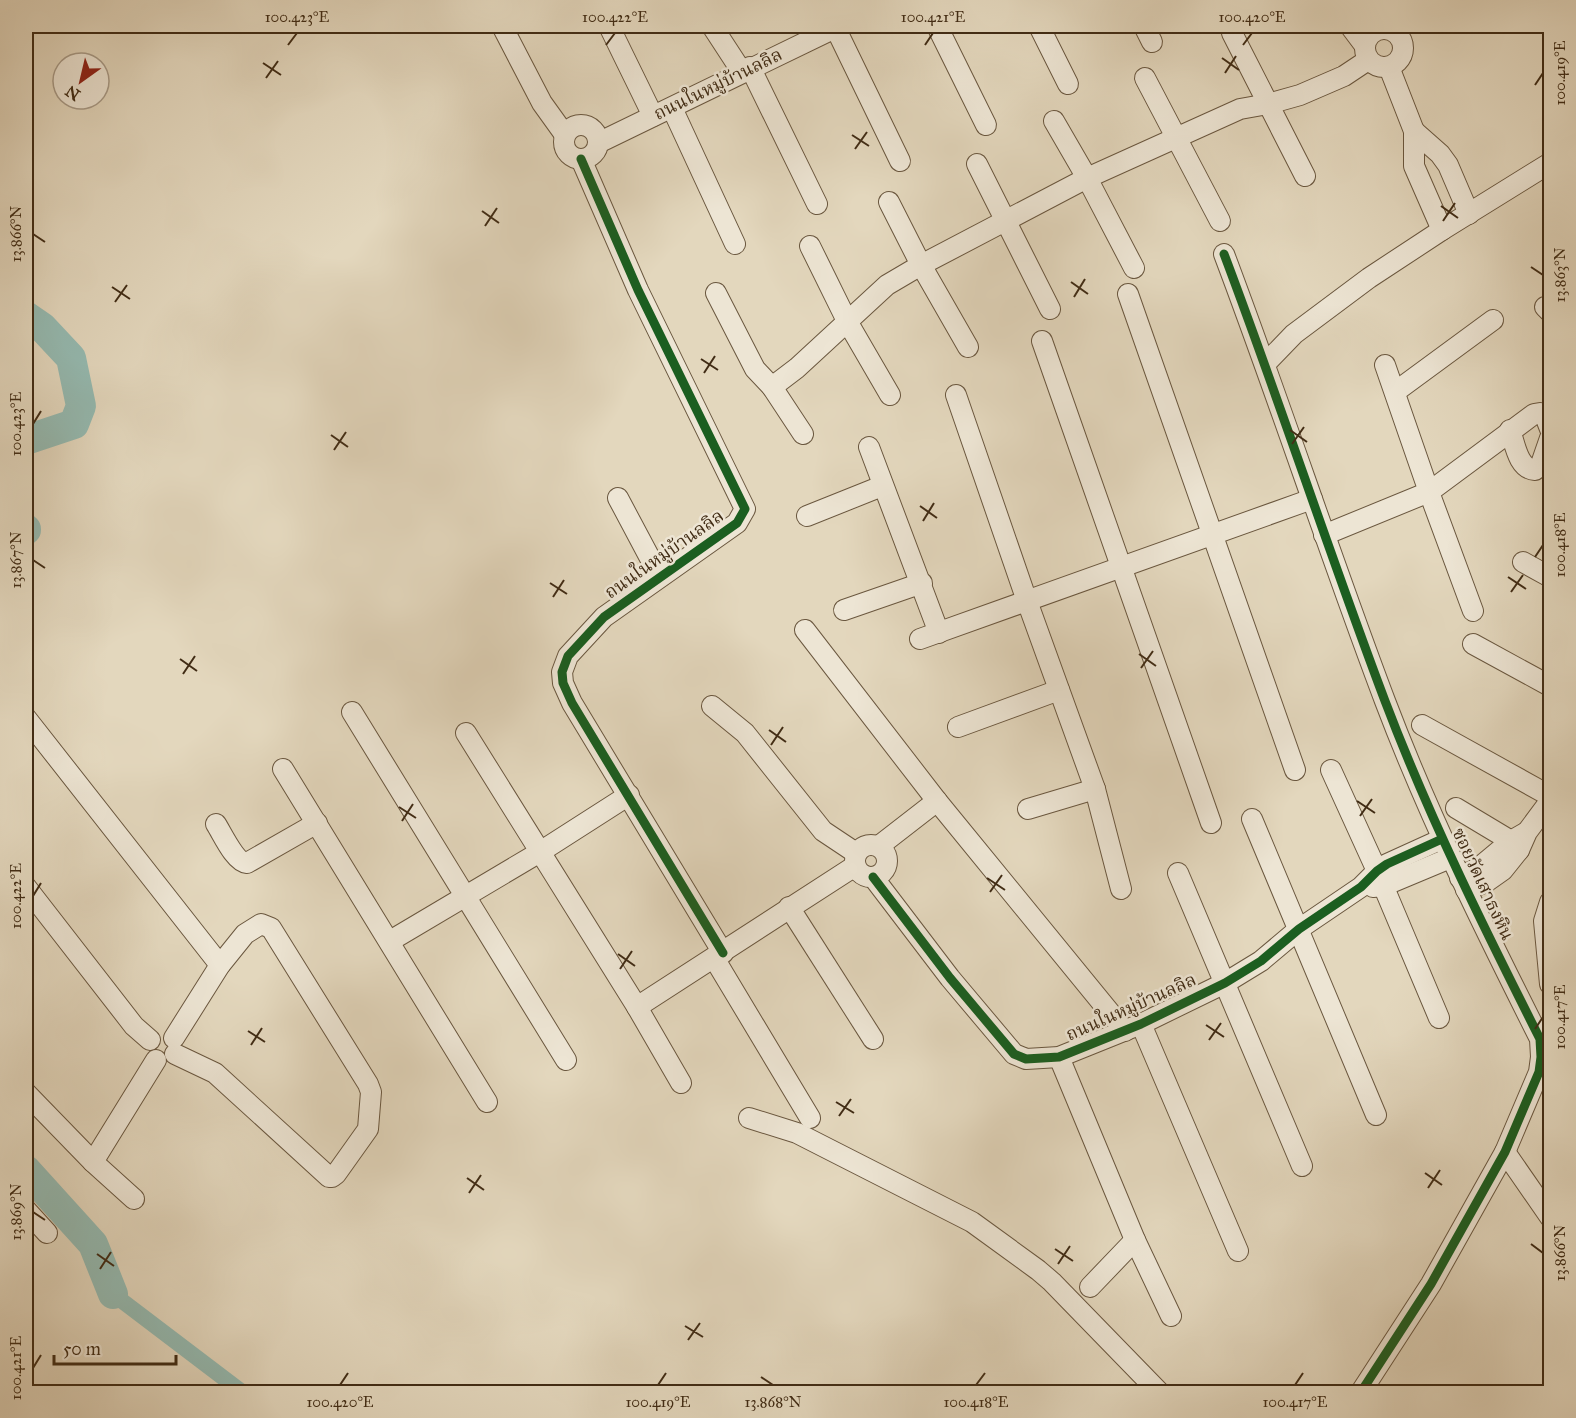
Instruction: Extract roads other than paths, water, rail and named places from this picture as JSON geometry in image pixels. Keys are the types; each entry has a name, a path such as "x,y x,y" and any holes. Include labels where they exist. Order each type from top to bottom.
{"street":[{"path":"502,26 542,103 565,135"},
{"path":"609,26 653,116"},
{"path":"712,26 746,70 817,204"},
{"path":"837,26 900,161"},
{"name":"ถนนในหมู่บ้านลลิล","path":"598,143 837,26"},
{"path":"937,26 986,125"},
{"path":"1039,26 1068,84"},
{"path":"772,387 797,368 887,285 1087,178 1240,109 1300,95 1336,80 1367,53 1372,33 1394,29 1403,51 1395,64 1381,68 1367,53 1350,26"},
{"path":"1232,33 1305,176"},
{"path":"1389,67 1414,131 1414,166 1442,230"},
{"path":"1145,78 1220,221"},
{"path":"672,108 735,244"},
{"path":"1054,121 1134,268"},
{"path":"582,125 593,130 598,143 593,155 581,159 569,154 564,142 565,135 569,130 582,125"},
{"path":"1414,131 1440,154 1448,165 1469,214"},
{"name":"ถนนในหมู่บ้านลลิล","path":"581,159 638,290 745,509 737,523 604,617 568,656 562,672 563,683 572,703 629,795 810,1118"},
{"path":"1265,364 1294,333 1369,278 1551,163"},
{"path":"977,164 1050,309"},
{"path":"889,202 921,265 968,347"},
{"path":"810,246 847,321 890,395"},
{"name":"ซอยวัดเสาธงหิน","path":"1224,254 1386,703 1450,858 1540,1039 1539,1072 1505,1152 1431,1284 1361,1392"},
{"path":"717,293 755,369 772,387 803,434"},
{"path":"1128,294 1294,770"},
{"path":"1395,392 1493,320"},
{"path":"1042,341 1211,823"},
{"path":"1385,365 1473,611"},
{"path":"956,396 1095,789 1121,889"},
{"path":"1324,536 1429,492 1534,414 1540,413 1545,416 1551,429"},
{"path":"1510,430 1522,465 1528,470 1535,470 1540,464 1551,438"},
{"path":"869,447 882,486 922,583 930,636 1312,499"},
{"path":"807,516 882,486"},
{"path":"618,498 660,577"},
{"path":"1522,562 1551,577"},
{"path":"844,610 922,583"},
{"path":"805,630 938,801 1133,1028 1238,1251"},
{"path":"1473,644 1551,686"},
{"path":"958,727 1059,690"},
{"name":"ถนนในหมู่บ้านลลิล","path":"712,706 745,733 823,831 856,859 862,874 873,877 950,978 1014,1054 1026,1059 1059,1057 1133,1028 1261,962 1299,929 1361,887 1380,878 1450,858"},
{"path":"352,712 566,1060"},
{"path":"26,718 220,965"},
{"path":"1422,725 1550,802 1519,841 1503,870 1486,882 1463,884"},
{"path":"466,733 637,1007 681,1083"},
{"path":"283,769 487,1102"},
{"path":"1331,770 1380,878 1439,1018"},
{"path":"1028,809 1095,789"},
{"path":"390,941 540,852 629,795"},
{"path":"879,846 938,801"},
{"path":"1456,808 1519,841"},
{"path":"1252,819 1376,1115"},
{"path":"216,824 237,858 242,863 247,863 317,823"},
{"name":"ถนนในหมู่บ้านลลิล","path":"1380,878 1401,857 1442,839"},
{"path":"637,1007 789,908 856,859 862,847 870,844 879,846 887,855 886,866 879,875 873,877"},
{"path":"1178,873 1302,1166"},
{"path":"26,887 135,1026 150,1040"},
{"path":"1551,902 1544,921 1551,984"},
{"path":"789,908 873,1039"},
{"path":"175,1046 167,1061 156,1060 149,1052 150,1040 159,1033 170,1035 175,1046 215,1073 329,1177 336,1174 368,1129 371,1092 368,1084 271,928 261,924 245,933 220,965 175,1046"},
{"path":"1059,1057 1135,1240 1171,1316"},
{"path":"93,1162 156,1060"},
{"path":"26,1093 93,1162 134,1199"},
{"path":"749,1118 797,1133 972,1222 1052,1282 1159,1392"},
{"path":"1505,1152 1551,1217"},
{"path":"26,1210 47,1233"},
{"path":"1090,1287 1135,1240"}],"waterway":[{"path":"26,316 42,327 71,358 81,406 74,424 26,440"},
{"path":"26,1170 93,1244 113,1294"},
{"path":"113,1294 242,1392"}]}
